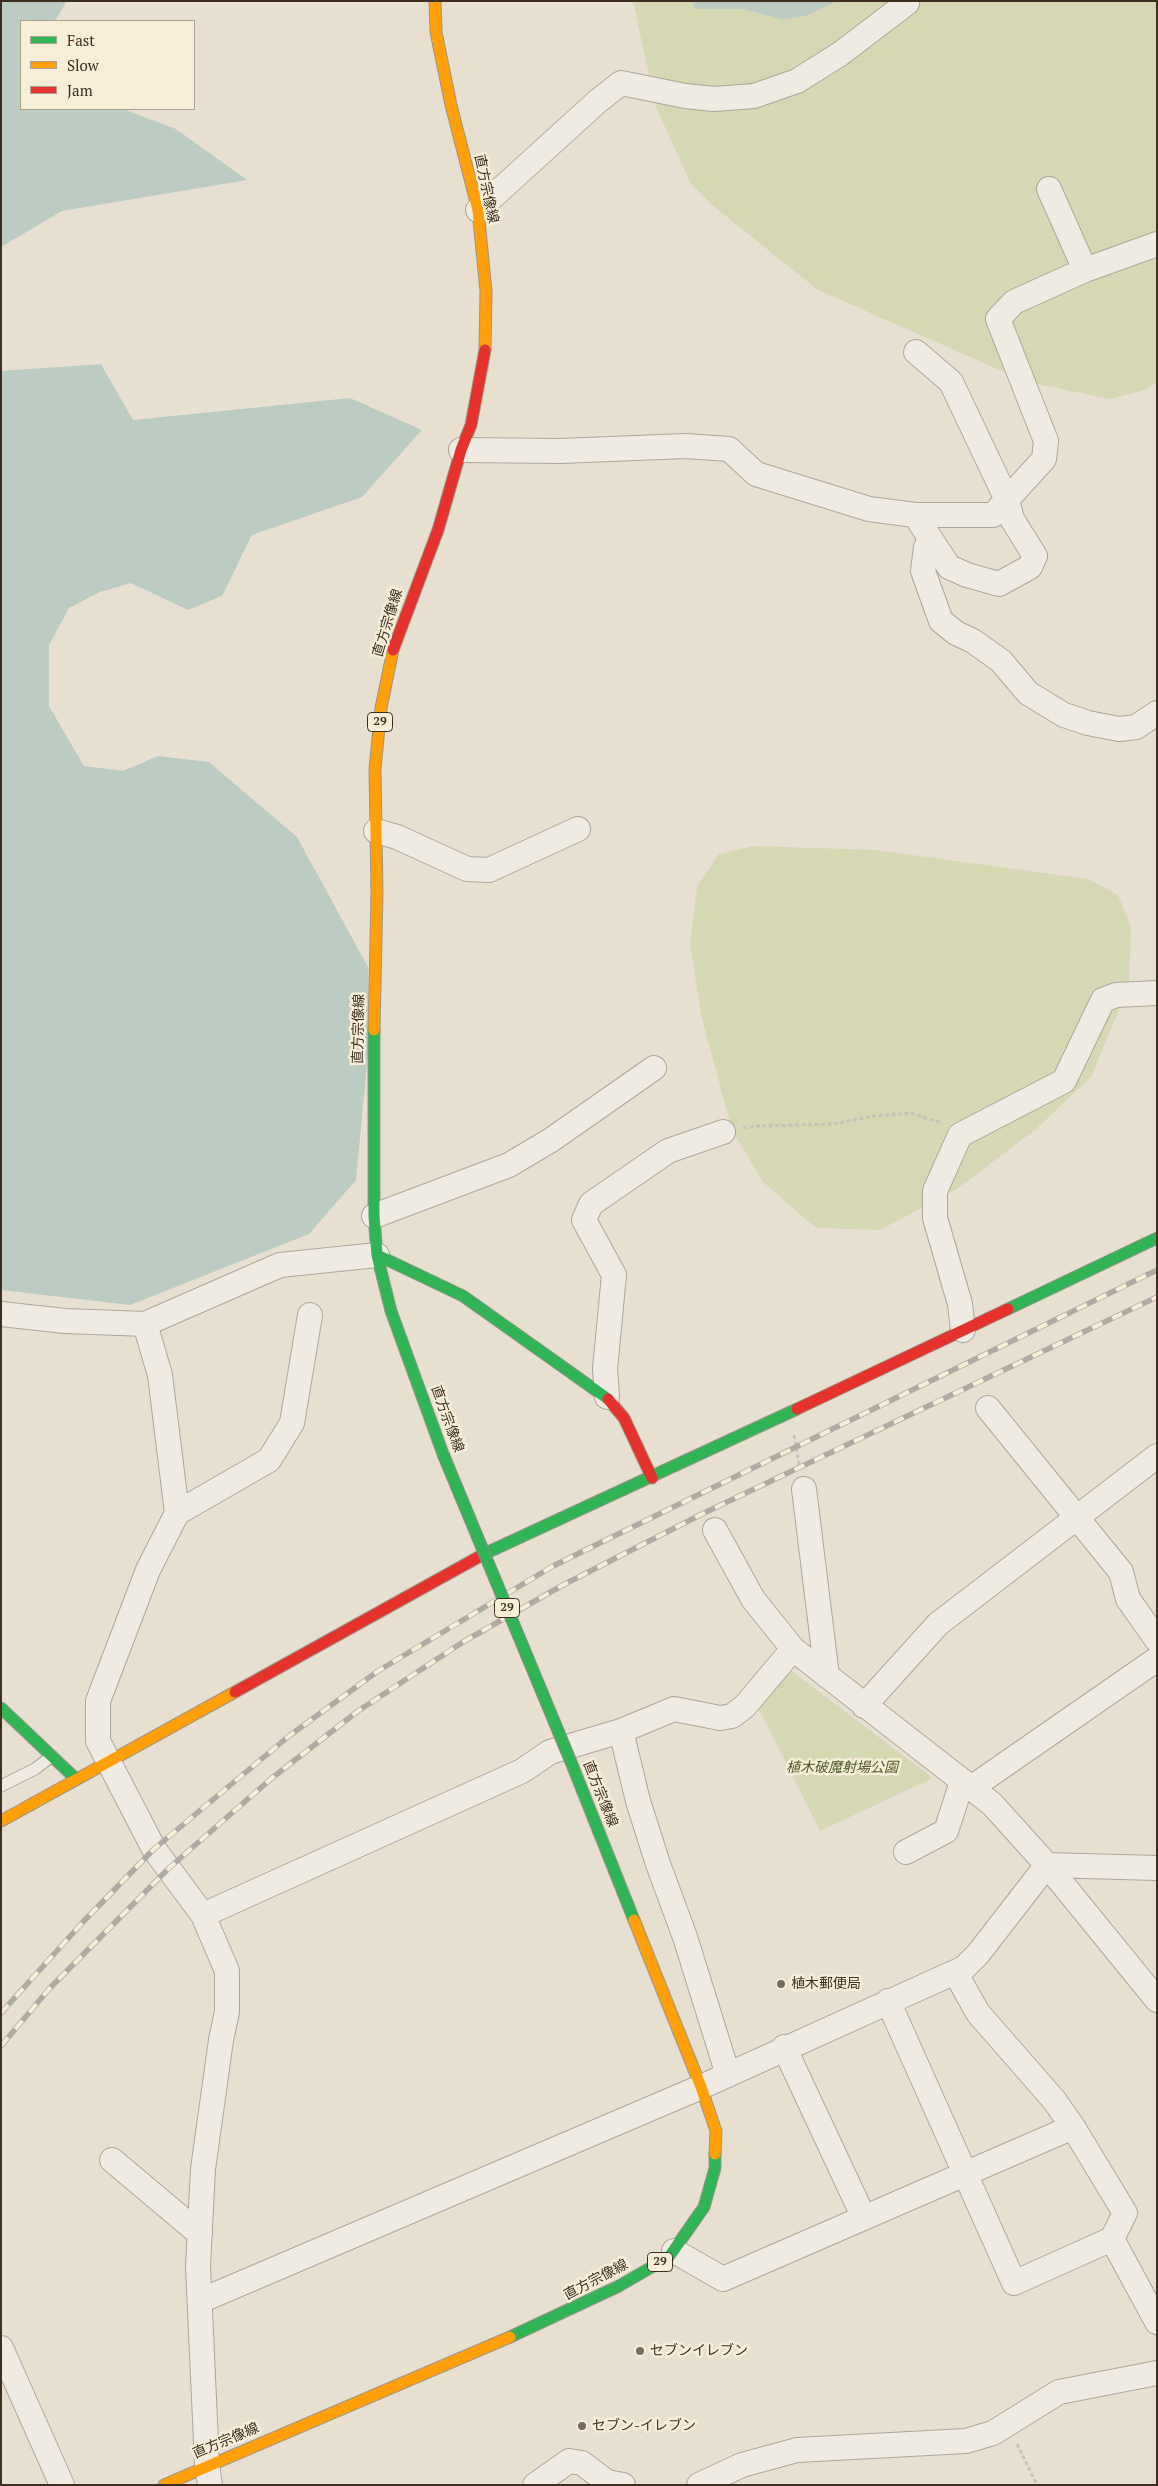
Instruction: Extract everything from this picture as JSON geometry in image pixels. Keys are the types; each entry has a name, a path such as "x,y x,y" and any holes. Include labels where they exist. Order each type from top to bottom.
{"main road":[{"name":"直方宗像線","path":"164,2485 208,2475 555,2318 619,2286 669,2257 674,2251 704,2207 715,2168 716,2131 701,2087 571,1762 443,1454 391,1311 377,1255 374,1216 375,769 381,708 393,648 410,599 438,530 460,450 471,425 486,357 486,291 478,210 443,68 436,32 435,1"},
{"path":"1,1821 503,1544 652,1478 1157,1238"},
{"path":"377,1255 463,1296 606,1397 624,1418 652,1478"},
{"path":"1,1708 76,1779"}],"street":[{"path":"478,210 621,83 685,96 714,99 754,96 797,81 840,54 908,3"},
{"path":"1049,189 1085,270"},
{"path":"460,450 560,451 686,446 729,449 756,474 869,509 915,515 993,515 1044,459 1046,441 998,319 1014,302 1085,270 1157,244"},
{"path":"915,515 949,566 967,575 999,584 1030,567 1035,556 1012,519 1007,500 951,382 916,352"},
{"path":"931,540 926,547 923,571 941,621 956,633 973,641 1001,661 1028,693 1064,715 1088,723 1119,729 1136,727 1157,713"},
{"path":"376,831 397,837 467,869 489,870 578,829"},
{"path":"963,1330 960,1304 935,1218 935,1191 960,1135 1064,1081 1103,1000 1116,995 1157,993"},
{"path":"374,1216 509,1165 551,1140 654,1068"},
{"path":"606,1397 605,1369 614,1275 584,1220 591,1204 668,1151 723,1132"},
{"path":"1,1314 65,1321 146,1324 280,1265 377,1255"},
{"path":"177,1512 269,1460 292,1423 310,1315"},
{"path":"146,1324 160,1375 177,1512 148,1570 98,1701 98,1741 154,1849 203,1915 227,1971 228,2012 221,2040 203,2169 200,2234 200,2301 208,2475"},
{"path":"988,1408 1121,1572 1128,1599 1157,1640"},
{"path":"864,1706 938,1624 1157,1456"},
{"path":"804,1489 827,1676"},
{"path":"715,1530 753,1599 776,1631 793,1649 864,1706 992,1804 1047,1865 1157,2000"},
{"path":"203,1915 522,1771 550,1752 621,1731 674,1709 720,1718 732,1716 745,1706 793,1649"},
{"path":"906,1852 946,1832 967,1785 1157,1659"},
{"path":"621,1731 638,1801 658,1864 685,1937 728,2075"},
{"path":"1047,1865 1157,1868"},
{"path":"200,2301 701,2087 784,2047 964,1968 978,1954 1047,1865"},
{"path":"888,2002 1014,2283 1112,2239 1125,2213 1073,2127 1054,2100 978,2012 955,1972"},
{"path":"784,2047 864,2218"},
{"path":"674,2251 724,2279 1073,2127"},
{"path":"112,2160 200,2234"},
{"path":"1112,2239 1157,2322"},
{"path":"1,2348 62,2485"},
{"path":"700,2485 742,2465 797,2450 966,2441 993,2433 1006,2423 1059,2392 1157,2373"},
{"path":"535,2485 569,2461 582,2463 607,2482 624,2485"}],"lane":[{"path":"1,1786 35,1769 52,1756"}],"path":[{"path":"723,1132 756,1126 833,1124 873,1116 910,1113 938,1121 960,1135"},
{"path":"790,1413 804,1489"},
{"path":"1006,2423 1037,2485"}],"green space":[{"path":"633,1 1157,1 1157,382 1144,390 1110,399 1027,382 818,290 712,205 691,184 656,107"},
{"path":"754,846 875,850 1088,879 1118,895 1131,927 1129,986 1091,1077 1036,1129 957,1189 880,1230 816,1228 763,1182 732,1130 701,1015 690,943 697,887 719,854"},
{"name":"植木破魔射場公園","path":"790,1670 933,1778 820,1831 758,1708"}],"shaded area":[{"path":"1,1 67,1 56,20 20,20 20,110 126,110 176,129 247,180 62,211 1,247"},
{"path":"692,1 838,1 805,16 782,19 743,9 695,9"},
{"path":"101,364 133,420 350,398 422,430 362,497 252,535 222,596 188,610 131,583 100,592 69,608 49,645 49,706 84,766 123,771 158,756 209,762 297,837 368,967 368,1053 356,1180 309,1234 130,1305 1,1290 1,371"}],"railway":[{"path":"1,2013 82,1923 154,1849 289,1736 378,1671 553,1566 1157,1270"},
{"path":"1,2046 49,1989 169,1868 272,1778 358,1711 463,1642 563,1585 706,1512 1157,1297"}],"traffic: fast":[{"path":"374,1030 374,1216 377,1255 391,1311 443,1454"},
{"path":"1008,1309 1157,1238"},
{"path":"377,1255 463,1296 608,1399"},
{"path":"484,1554 797,1409"},
{"path":"443,1454 571,1762"},
{"path":"1,1708 76,1779"},
{"path":"571,1762 634,1920"},
{"path":"510,2337 619,2286 669,2257 704,2207 715,2168 715,2154"}],"traffic: slow":[{"path":"435,1 436,32 451,105 478,210 486,291 485,350"},
{"path":"374,1030 377,893 375,769 381,708 393,650"},
{"path":"1,1821 235,1692"},
{"path":"634,1920 701,2087 716,2131 715,2154"},
{"path":"164,2485 510,2337"}],"traffic: jam":[{"path":"393,650 438,530 461,450 471,425 485,350"},
{"path":"797,1409 1008,1309"},
{"path":"608,1399 624,1418 652,1478"},
{"path":"235,1692 484,1554"}],"place":[{"name":"植木郵便局","path":"781,1984"},
{"name":"セブンイレブン","path":"640,2351"},
{"name":"セブン-イレブン","path":"582,2426"}]}
